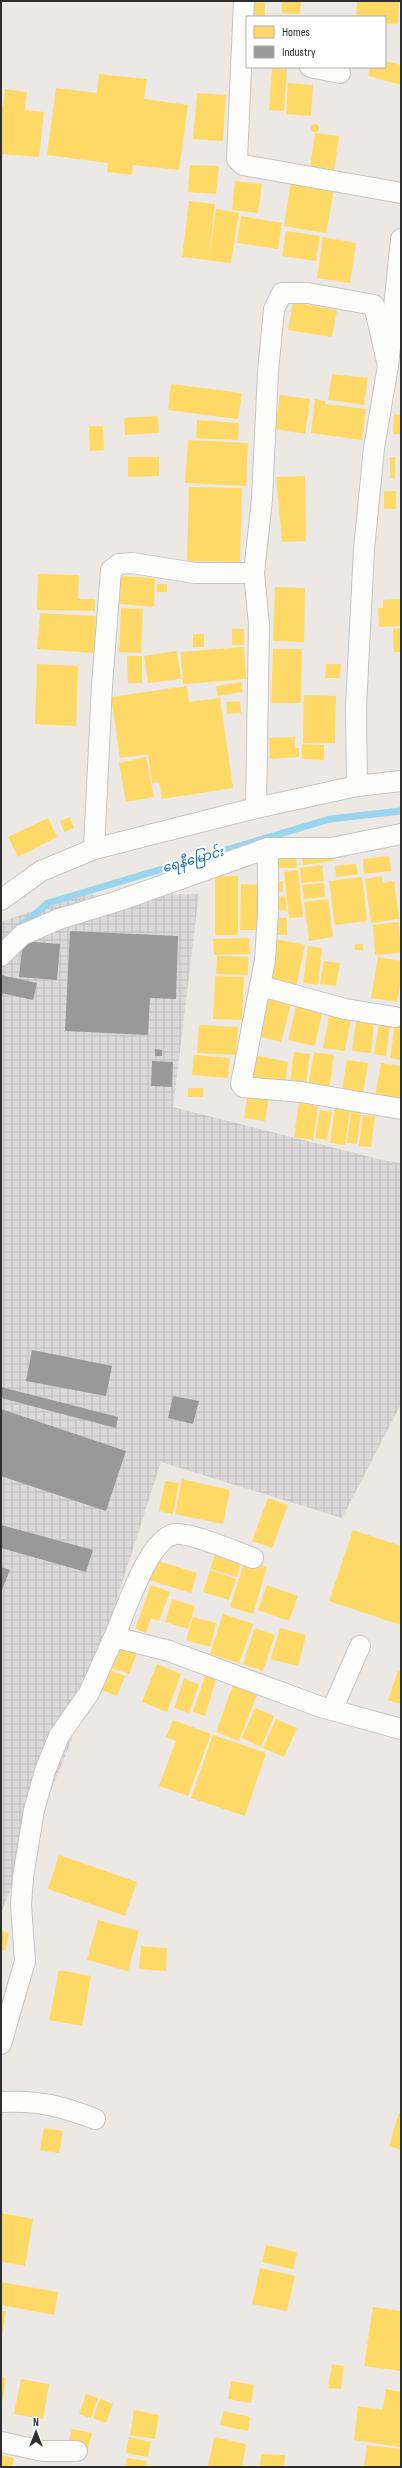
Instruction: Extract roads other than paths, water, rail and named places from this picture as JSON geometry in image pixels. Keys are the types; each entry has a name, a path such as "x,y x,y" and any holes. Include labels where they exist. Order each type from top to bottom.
{"street":[{"path":"244,1 243,59 236,156 239,162 243,165 401,193"},
{"path":"315,68 340,73"},
{"path":"357,786 356,700 364,549 374,448 388,366 401,239"},
{"path":"256,808 259,624 254,573 262,499 268,372 274,309 282,293 291,292 308,294 374,305 388,366"},
{"path":"94,849 102,685 111,570 119,564 132,563 194,572 254,573"},
{"path":"1,900 41,871 94,849 256,808 357,786 401,781"},
{"path":"1,956 22,935 53,922 268,848 331,848 401,834"},
{"path":"268,848 267,939 261,986 241,1080 243,1087 301,1092 401,1109"},
{"path":"261,986 345,1009 395,1017"},
{"path":"1,2044 25,1961 21,1905 23,1877 34,1810 43,1777 59,1736 89,1693 143,1570 155,1548 174,1534 187,1536 253,1558"},
{"path":"114,1637 169,1652 332,1710 401,1729"},
{"path":"332,1710 360,1646"},
{"path":"1,2102 29,2101 58,2105 95,2119"},
{"path":"1,2442 43,2451 77,2451"}],"waterway":[{"name":"ရေနီမြောင်း","path":"19,928 48,903 330,819 401,811"}]}
